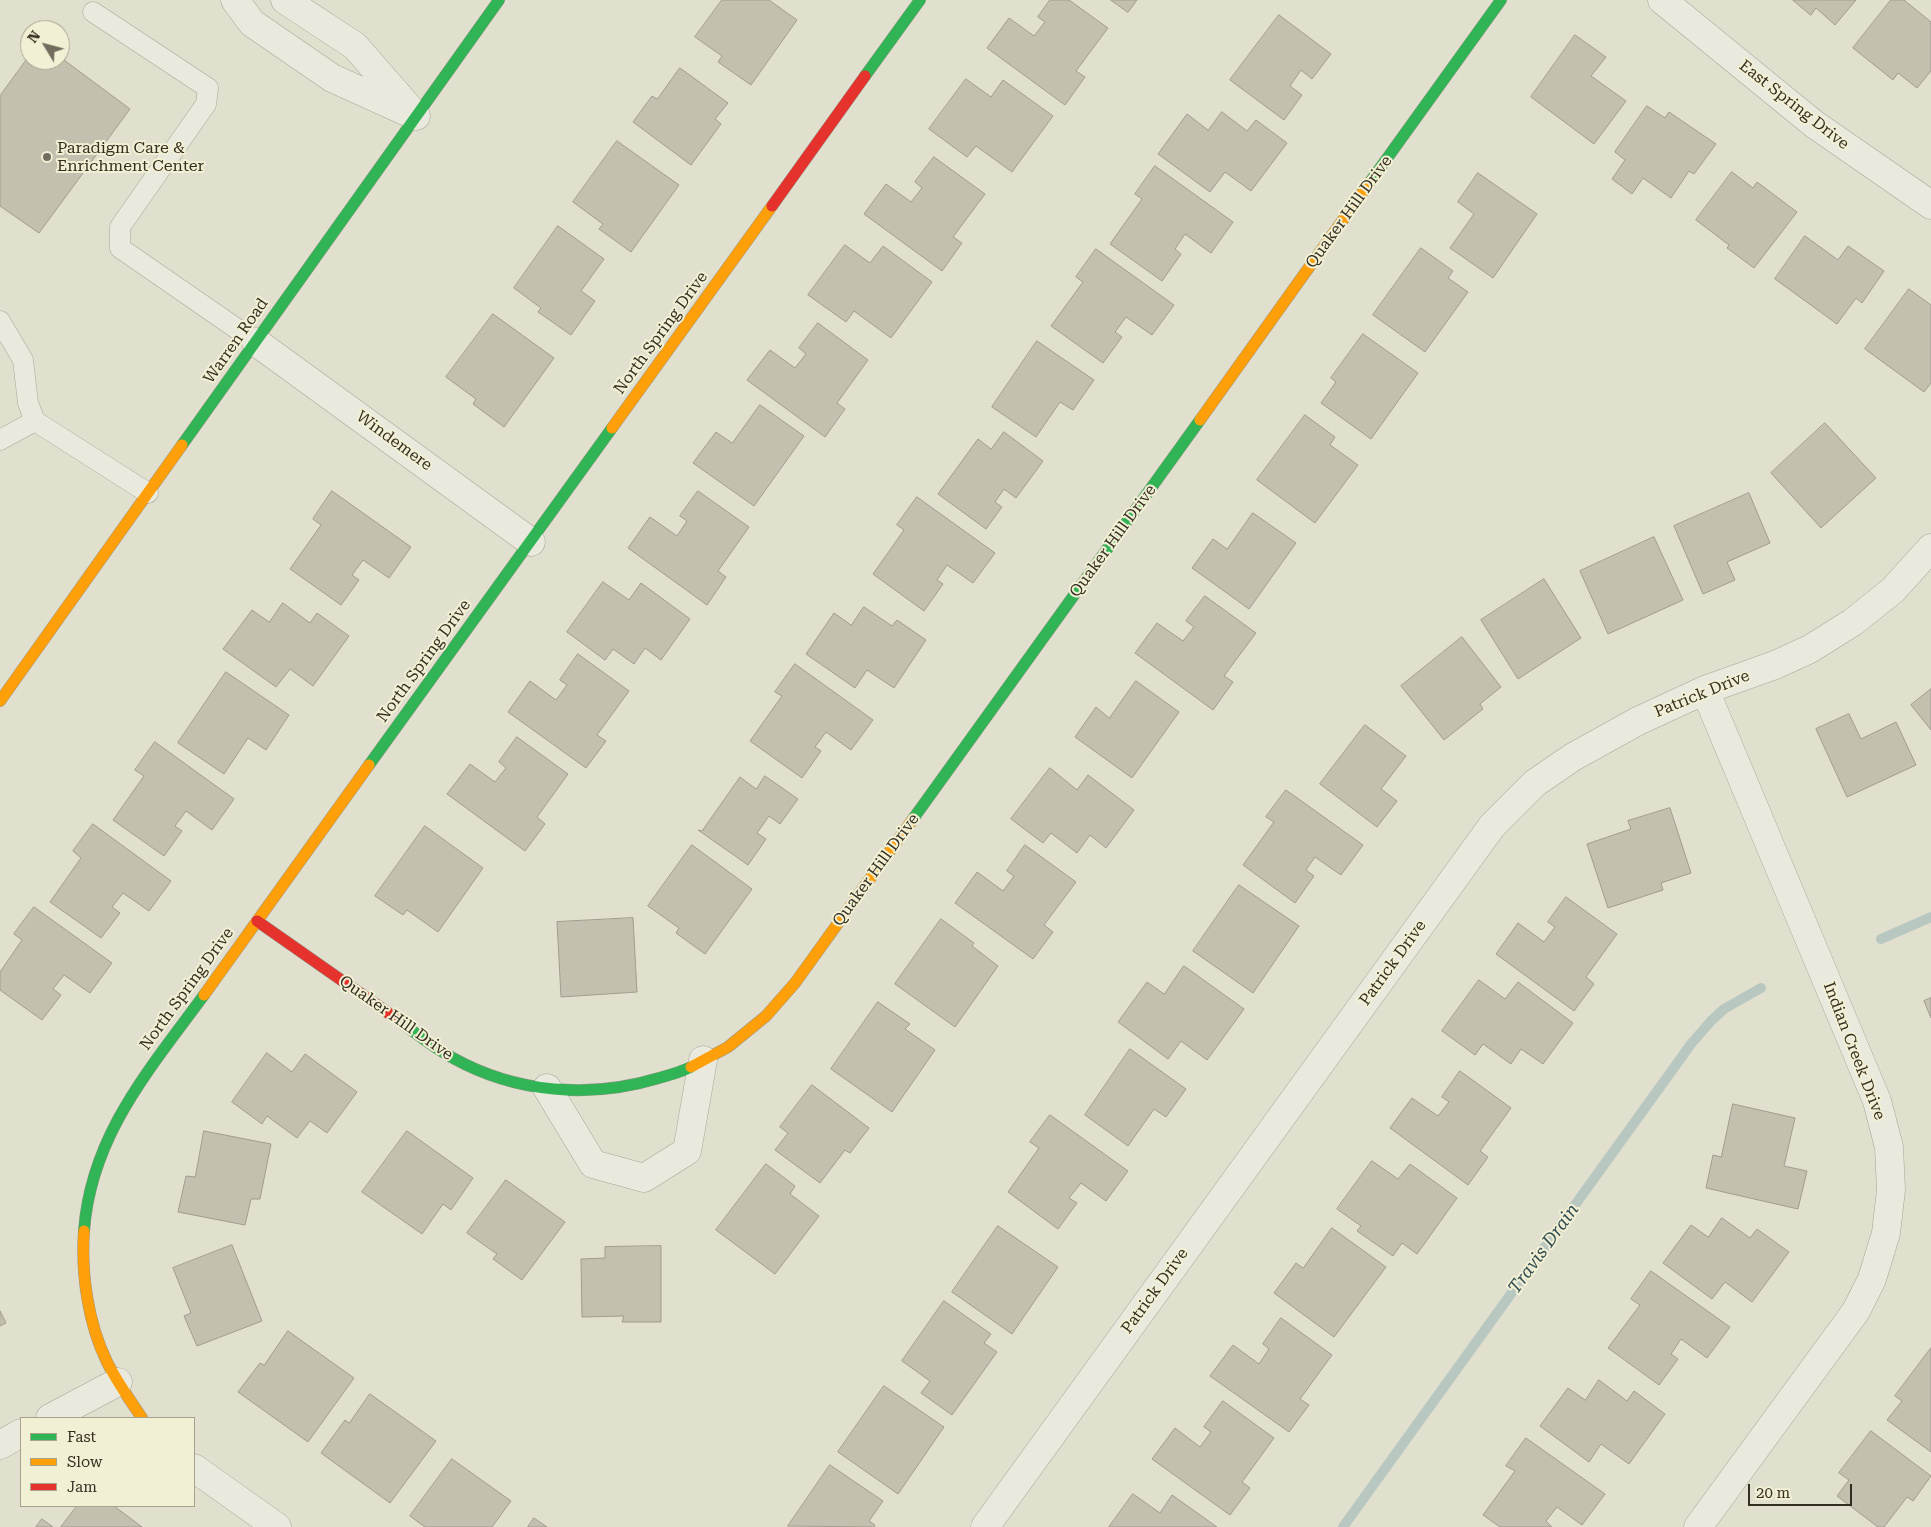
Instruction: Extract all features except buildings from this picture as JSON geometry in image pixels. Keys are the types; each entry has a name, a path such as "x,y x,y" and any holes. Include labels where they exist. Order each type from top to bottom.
{"street":[{"path":"235,0 252,23 332,78 416,116"},
{"path":"285,0 355,46 416,116"},
{"name":"Warren Road","path":"0,701 499,0"},
{"name":"North Spring Drive","path":"141,1417 105,1359 94,1329 84,1278 84,1220 95,1169 110,1132 135,1090 920,0"},
{"name":"Quaker Hill Drive","path":"257,920 452,1058 492,1076 526,1086 578,1091 632,1086 685,1070 728,1047 766,1016 795,983 1501,0"},
{"name":"East Spring Drive","path":"1662,0 1814,124 1931,205"},
{"name":"Windemere","path":"256,342 531,542"},
{"name":"Patrick Drive","path":"985,1527 1492,826 1535,783 1573,757 1638,721 1706,690 1775,665 1810,649 1853,622 1893,590 1931,548"},
{"name":"Indian Creek Drive","path":"1698,1527 1856,1311 1872,1279 1881,1251 1886,1232 1891,1190 1889,1147 1877,1101 1706,690"},
{"path":"547,1088 593,1164 644,1178 687,1151 703,1060"},
{"path":"52,1417 118,1382"},
{"path":"0,1445 20,1435"},
{"path":"195,1469 277,1527"}],"lane":[{"path":"93,12 208,88 206,104 120,227 120,248 256,342"},
{"path":"0,322 23,360 28,403 35,421 148,493"},
{"path":"0,440 35,421"}],"waterway":[{"name":"Travis Drain","path":"1881,939 1931,917"},
{"name":"Travis Drain","path":"1343,1527 1691,1044 1724,1009 1761,988"}],"traffic: fast":[{"path":"182,445 499,0"},
{"path":"865,76 920,0"},
{"path":"1370,182 1501,0"},
{"path":"913,819 1200,420"},
{"path":"369,765 612,428"},
{"path":"84,1231 89,1196 98,1164 111,1134 126,1105 144,1077 204,995"},
{"path":"394,1017 445,1054 477,1070 502,1079 528,1085 554,1089 607,1089 633,1085 691,1067"}],"traffic: slow":[{"path":"1200,420 1370,182"},
{"path":"612,428 772,206"},
{"path":"0,701 182,445"},
{"path":"204,995 369,765"},
{"path":"691,1067 728,1047 766,1016 795,983 913,819"},
{"path":"84,1231 85,1281 95,1331 107,1362 141,1417"}],"traffic: jam":[{"path":"772,206 865,76"},
{"path":"257,921 394,1017"}],"place":[{"name":"Paradigm Care & Enrichment Center","path":"47,157"}]}
